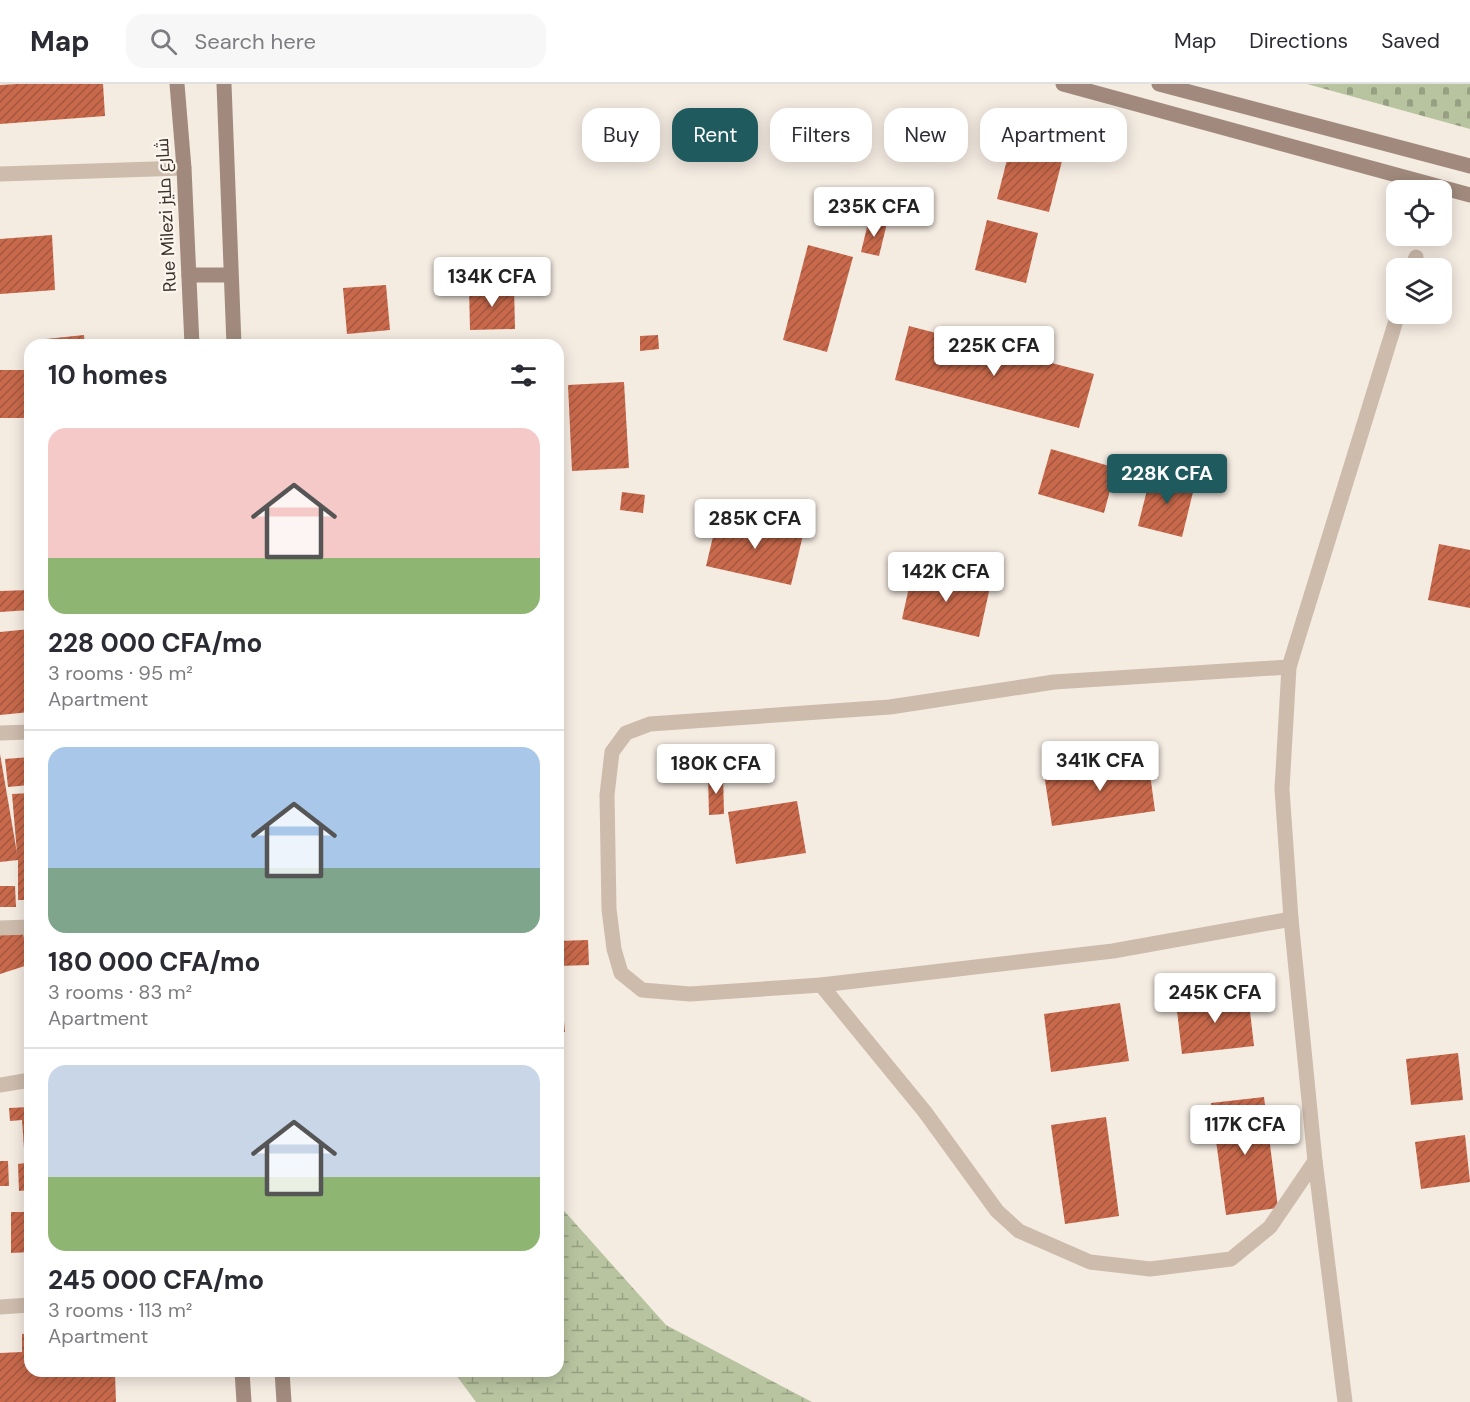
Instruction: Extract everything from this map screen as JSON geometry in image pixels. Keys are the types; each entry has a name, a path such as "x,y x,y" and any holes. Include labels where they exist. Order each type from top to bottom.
{"main road":[{"name":"Rue Milezi شارع مليز","path":"177,84 184,168 192,339"},
{"path":"224,84 234,339"},
{"path":"1063,84 1470,195"},
{"path":"1160,84 1470,166"},
{"path":"189,275 230,274"},
{"path":"242,1377 244,1402"},
{"path":"282,1377 284,1402"}],"street":[{"path":"0,174 184,168"},
{"path":"1345,1402 1315,1161 1291,919 1282,789 1289,667 1395,324"},
{"path":"1289,667 1054,682 890,707 650,724 626,733 612,752 607,795 609,909 614,948 621,974 642,990 690,994 821,985 1113,951 1291,919"},
{"path":"0,733 24,732"},
{"path":"0,928 24,927"},
{"path":"821,985 925,1112 997,1211 1018,1231 1090,1262 1150,1269 1231,1259 1270,1227 1315,1161"},
{"path":"0,1085 24,1081"},
{"path":"0,1307 24,1305"}],"green space":[{"path":"1307,84 1470,84 1470,129"},
{"path":"564,1211 666,1325 812,1402 476,1402 457,1377 564,1377"}],"building":[{"path":"103,84 105,116 0,124 0,85"},
{"path":"1006,162 1062,162 1049,212 997,199"},
{"path":"869,219 887,223 879,256 861,252"},
{"path":"987,220 1038,233 1026,283 975,270"},
{"path":"52,235 55,290 0,294 0,239"},
{"path":"808,245 853,257 827,352 783,340"},
{"path":"386,285 390,330 347,334 343,288"},
{"path":"514,286 515,329 470,330 469,287"},
{"path":"909,326 1094,374 1079,428 895,380"},
{"path":"84,335 84,339 46,339"},
{"path":"658,335 659,349 640,351 640,336"},
{"path":"0,370 24,370 24,418 0,418"},
{"path":"624,382 629,468 572,471 568,385"},
{"path":"1051,449 1116,468 1104,513 1038,494"},
{"path":"1151,474 1195,484 1182,537 1138,526"},
{"path":"622,492 645,495 643,513 620,510"},
{"path":"718,516 803,535 791,585 706,566"},
{"path":"1439,544 1470,550 1470,608 1428,600"},
{"path":"913,569 990,587 979,637 902,619"},
{"path":"24,590 24,610 0,612 0,591"},
{"path":"24,630 24,713 0,715 0,632"},
{"path":"0,754 17,853 12,794 24,793 24,900 18,900 18,860 0,862"},
{"path":"24,757 24,786 8,787 5,759"},
{"path":"1148,759 1155,811 1052,826 1044,774"},
{"path":"708,775 723,775 724,814 709,815"},
{"path":"797,801 806,853 736,864 728,812"},
{"path":"0,886 15,886 16,907 0,907"},
{"path":"23,932 24,966 0,974 0,935"},
{"path":"588,940 589,965 564,966 564,941"},
{"path":"1248,994 1254,1046 1182,1054 1176,1002"},
{"path":"1120,1003 1129,1061 1051,1072 1044,1014"},
{"path":"1458,1053 1463,1100 1411,1105 1406,1059"},
{"path":"1264,1097 1278,1208 1226,1215 1211,1103"},
{"path":"24,1107 24,1149 22,1120 10,1121 9,1108"},
{"path":"1106,1117 1119,1216 1065,1224 1051,1125"},
{"path":"1465,1135 1470,1182 1421,1189 1415,1142"},
{"path":"0,1161 8,1161 9,1186 0,1186"},
{"path":"24,1163 24,1191 19,1191 18,1164"},
{"path":"11,1212 24,1212 24,1252 11,1253"},
{"path":"22,1334 24,1334 24,1377 115,1377 116,1402 0,1402 0,1353 22,1352"}]}
